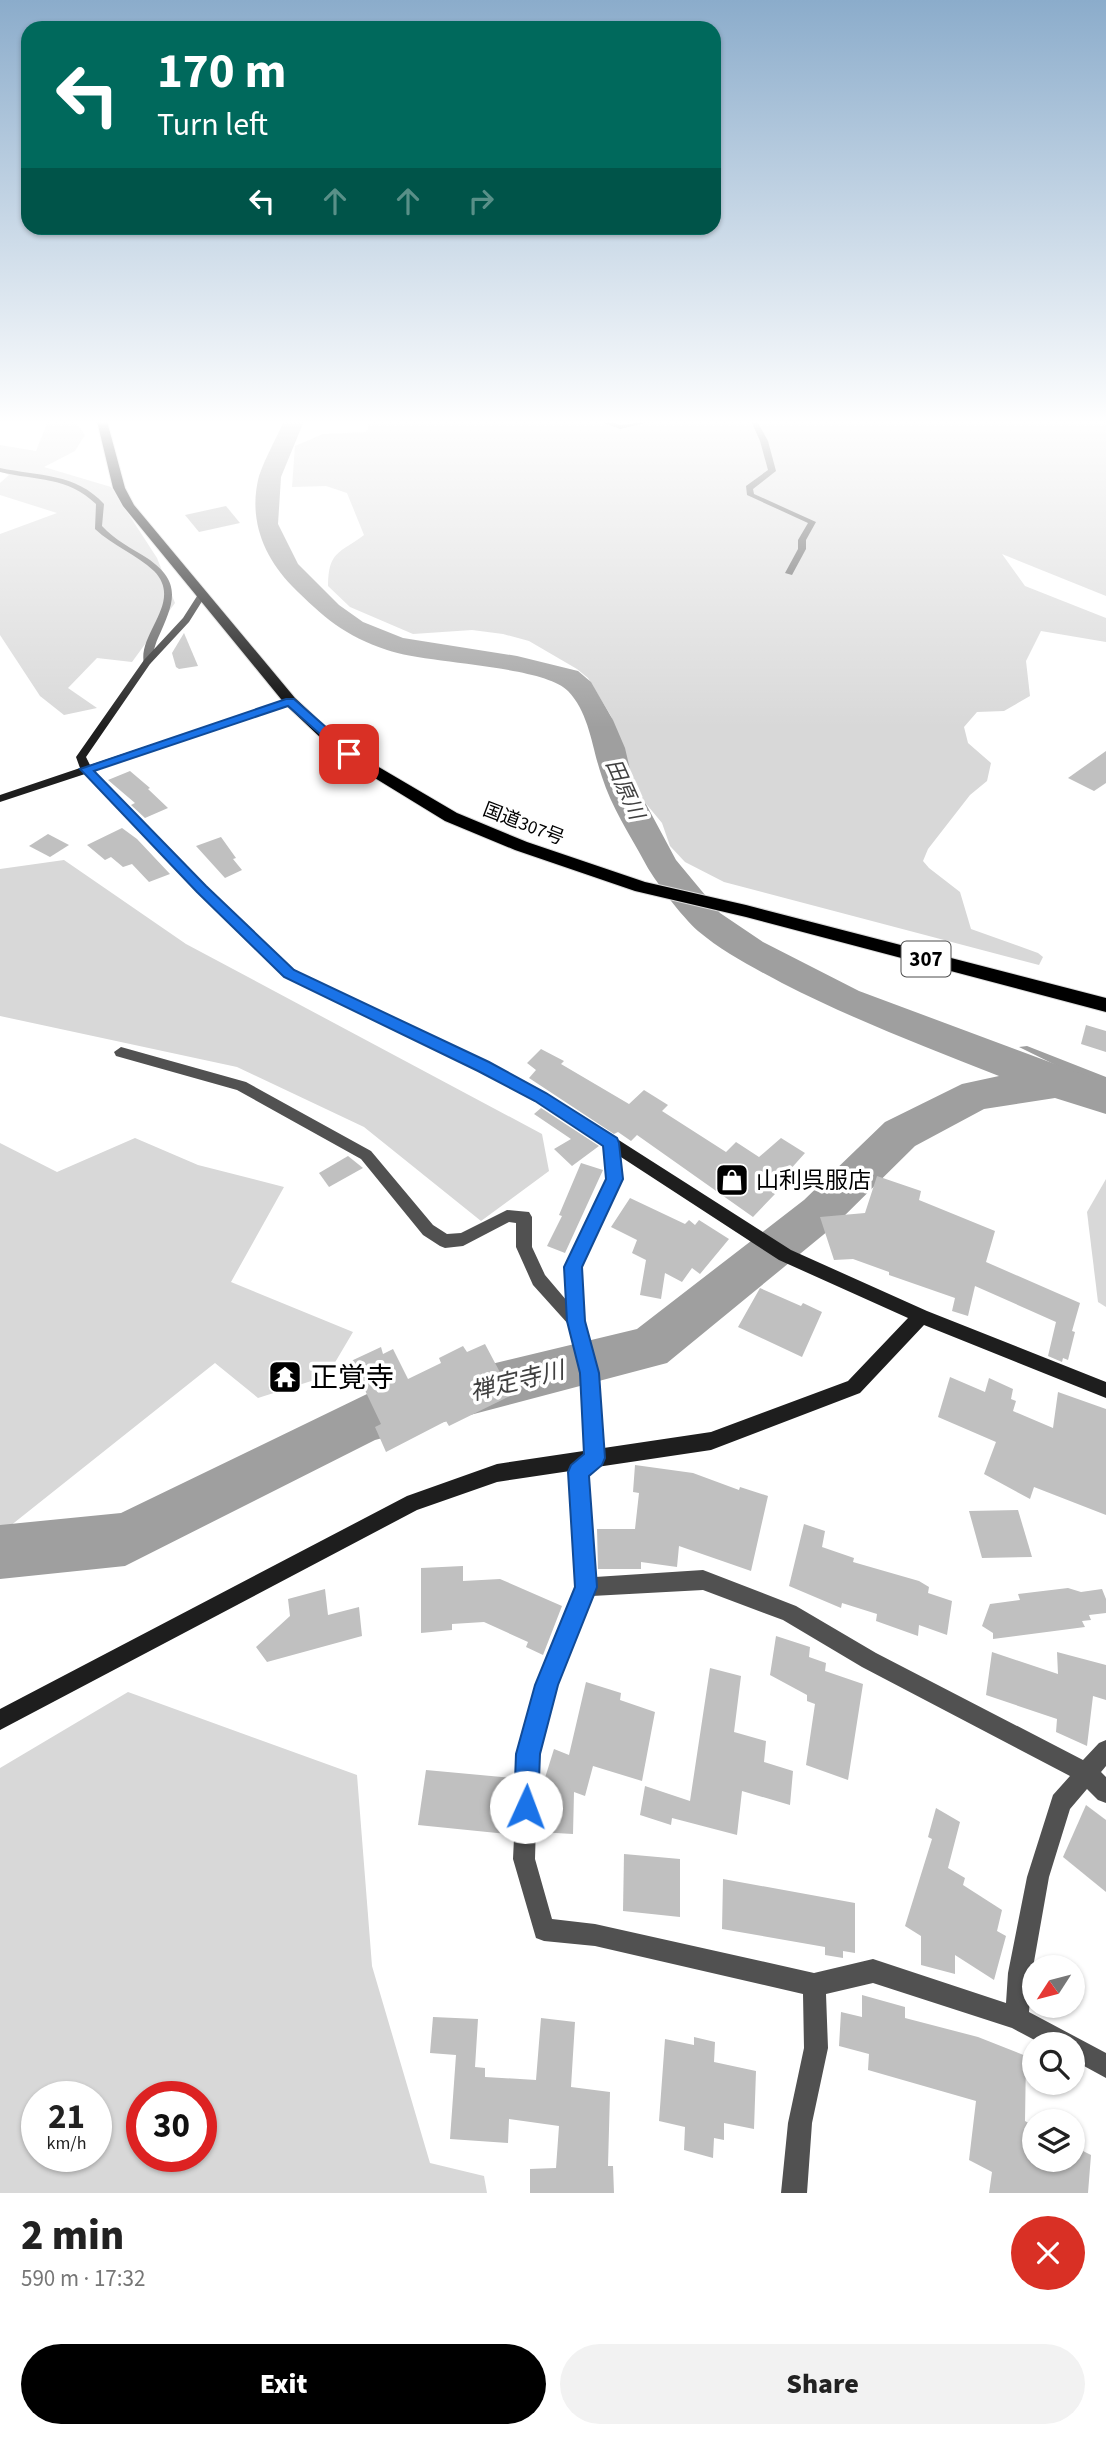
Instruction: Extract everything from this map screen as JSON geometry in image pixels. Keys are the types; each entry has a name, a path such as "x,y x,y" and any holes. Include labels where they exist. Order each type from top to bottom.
{"highway":[{"name":"国道307号","path":"143,523 290,701 349,754 422,802 485,832 641,887 746,911 1106,1005"}],"street":[{"path":"98,523 98,527 108,540 152,564 163,574 170,591 167,606 147,648 146,662"},
{"path":"789,573 802,549 802,540 812,523"},
{"path":"202,595 186,620 146,662 81,757 86,769 289,974 484,1066 540,1097 785,1255 921,1316 1106,1390"},
{"path":"0,799 290,701"},
{"path":"121,1052 241,1086 366,1155 428,1230 445,1241 463,1239 507,1216 524,1217 524,1247 539,1280 576,1321"},
{"path":"595,1458 590,1373 576,1321 573,1267 614,1179 611,1143"},
{"path":"0,1720 413,1502 497,1473 711,1441 855,1387 921,1316"},
{"path":"595,1458 579,1472 586,1587 546,1685 528,1754 524,1859 544,1930 595,1935 814,1985 873,1971 1017,2018 1044,2032"},
{"path":"586,1587 703,1580 789,1613 869,1660 1086,1773 1106,1792"},
{"path":"1017,2018 1020,1973 1038,1877 1061,1803 1106,1750"},
{"path":"794,2193 800,2123 816,2048 814,1985"},
{"path":"1085,2054 1106,2066"}],"shaded area":[{"path":"29,523 135,523 157,558 175,603 132,662 97,658 68,688 97,708 64,715 40,696 0,635 0,534"},
{"path":"359,523 1106,523 1106,596 1002,554 1025,586 1106,618 1106,642 1041,631 1026,661 1030,696 1004,711 977,712 964,727 968,743 991,763 987,781 970,795 928,849 923,861 960,892 971,929 1038,953 1043,957 1039,965 724,882 685,862 670,846 662,823 638,794 611,716 588,678 577,669 529,641 503,634 472,630 413,634 350,607 328,586 333,559 364,535"},
{"path":"64,860 186,944 542,1134 549,1171 481,1221 364,1127 237,1067 0,1016 0,869"},
{"path":"1027,1046 1106,1077 1106,1106 1044,1094 1085,1085 1082,1078 1019,1047"},
{"path":"135,1138 198,1165 284,1187 231,1282 353,1332 327,1376 258,1398 215,1363 0,1534 0,1143 57,1172"},
{"path":"1106,1179 1106,1307 1098,1302 1087,1212"},
{"path":"128,1692 357,1775 372,1966 430,2163 484,2176 487,2193 0,2193 0,1768"}],"building":[{"path":"192,523 238,523 199,532"},
{"path":"184,633 198,666 179,669 172,653"},
{"path":"1106,751 1106,783 1094,791 1068,778"},
{"path":"130,771 168,808 145,818 131,805 135,803 108,780"},
{"path":"122,828 137,839 170,874 149,882 132,864 123,867 111,857 105,860 87,845"},
{"path":"48,834 69,845 50,857 29,846"},
{"path":"221,837 242,870 225,878 196,846"},
{"path":"1086,1025 1106,1031 1106,1052 1081,1044"},
{"path":"541,1049 564,1061 561,1064 629,1104 644,1090 668,1105 662,1111 726,1152 736,1142 759,1157 781,1138 805,1153 771,1191 775,1194 753,1217 637,1135 631,1141 618,1132 614,1134 529,1078 536,1070 527,1063"},
{"path":"541,1108 599,1146 572,1166 554,1149 571,1139 534,1114"},
{"path":"348,1156 363,1168 329,1187 319,1173"},
{"path":"581,1163 603,1170 565,1253 547,1246 562,1216 559,1215"},
{"path":"877,1176 921,1191 919,1200 995,1231 986,1262 1080,1303 1068,1360 1063,1358 1062,1362 1048,1356 1056,1322 975,1286 968,1316 952,1311 955,1298 853,1259 834,1260 820,1217 865,1213"},
{"path":"630,1198 685,1224 689,1220 695,1225 699,1220 729,1239 700,1274 692,1268 682,1282 665,1273 661,1299 640,1295 646,1260 632,1253 637,1240 611,1227"},
{"path":"760,1288 822,1312 802,1357 738,1327"},
{"path":"485,1344 512,1395 449,1426 446,1421 386,1452 375,1427 381,1424 351,1361 381,1347 383,1354 393,1349 408,1379 441,1363 439,1358 463,1346 467,1352"},
{"path":"950,1377 985,1392 989,1378 1013,1389 1011,1399 1016,1401 1013,1411 1053,1428 1058,1392 1106,1409 1106,1515 1034,1487 1030,1499 984,1474 996,1442 938,1417"},
{"path":"635,1465 693,1473 739,1490 740,1487 768,1496 751,1571 679,1546 677,1567 641,1562 641,1569 598,1569 597,1529 635,1529 639,1493 633,1492"},
{"path":"1018,1510 1032,1557 982,1558 969,1511"},
{"path":"804,1524 825,1531 822,1547 854,1558 853,1562 919,1581 929,1587 928,1593 952,1601 947,1635 919,1625 918,1636 876,1621 877,1614 842,1603 841,1608 789,1586"},
{"path":"463,1566 463,1581 500,1579 562,1606 543,1655 526,1647 528,1642 484,1622 452,1624 452,1630 421,1633 421,1568"},
{"path":"1068,1588 1081,1592 1102,1589 1106,1599 1106,1613 1089,1615 1091,1620 1082,1621 1085,1627 993,1639 993,1633 982,1626 990,1604 1020,1600 1018,1594"},
{"path":"325,1589 328,1615 359,1607 362,1636 267,1662 256,1647 290,1616 288,1599"},
{"path":"776,1636 810,1647 809,1657 826,1663 825,1671 863,1684 848,1780 806,1765 815,1704 807,1701 807,1695 770,1675"},
{"path":"992,1652 1058,1674 1057,1652 1106,1665 1106,1700 1093,1696 1087,1746 1056,1732 1057,1719 986,1695"},
{"path":"710,1668 741,1676 734,1732 766,1741 764,1762 793,1771 790,1805 742,1791 737,1835 672,1818 671,1825 640,1815 645,1786 690,1801"},
{"path":"586,1682 621,1693 620,1700 655,1712 642,1781 593,1766 585,1796 574,1792 573,1834 538,1832 539,1797 554,1749 569,1755"},
{"path":"426,1770 512,1778 507,1834 418,1825"},
{"path":"1086,1805 1106,1820 1106,1892 1063,1857"},
{"path":"936,1808 960,1822 948,1868 965,1878 963,1885 1002,1910 997,1931 1006,1936 994,1980 955,1955 955,1974 921,1965 921,1936 905,1926 932,1839 928,1837"},
{"path":"624,1854 680,1859 680,1917 623,1911"},
{"path":"723,1879 855,1903 855,1953 843,1951 843,1958 825,1955 825,1947 722,1929"},
{"path":"862,1995 905,2007 905,2018 978,2037 1022,2054 1022,2095 1025,2095 1025,2109 1022,2109 1022,2172 1085,2172 1085,2152 1091,2155 1088,2193 989,2193 992,2172 969,2160 976,2101 868,2070 869,2054 839,2046 841,2012 862,2017"},
{"path":"433,2017 478,2019 475,2067 485,2068 485,2077 536,2080 541,2018 575,2022 571,2087 610,2092 608,2166 613,2166 614,2193 530,2193 530,2169 556,2168 559,2126 509,2119 508,2143 450,2139 456,2055 430,2053"},
{"path":"694,2037 715,2042 714,2062 756,2071 754,2129 724,2123 724,2140 714,2138 713,2158 684,2150 685,2127 659,2121 665,2039 694,2045"}],"waterway":[{"name":"田原川","path":"267,523 275,546 288,568 330,610 354,628 397,645 517,664 568,677 581,688 599,720 610,748 617,778 662,864 708,921 750,951 846,1000 1057,1083 1106,1099"},
{"name":"禅定寺川","path":"0,1552 125,1539 367,1418 650,1348 819,1213 900,1134 976,1095 1054,1083"}],"place":[{"name":"山利呉服店","path":"732,1180"},
{"name":"正覚寺","path":"285,1377"}],"route":[{"path":"349,754 290,701 86,769 289,974 484,1066 540,1097 611,1143 614,1179 573,1267 576,1321 590,1373 593,1408 595,1458 579,1472 586,1587 546,1685 528,1754 526,1807"}]}
